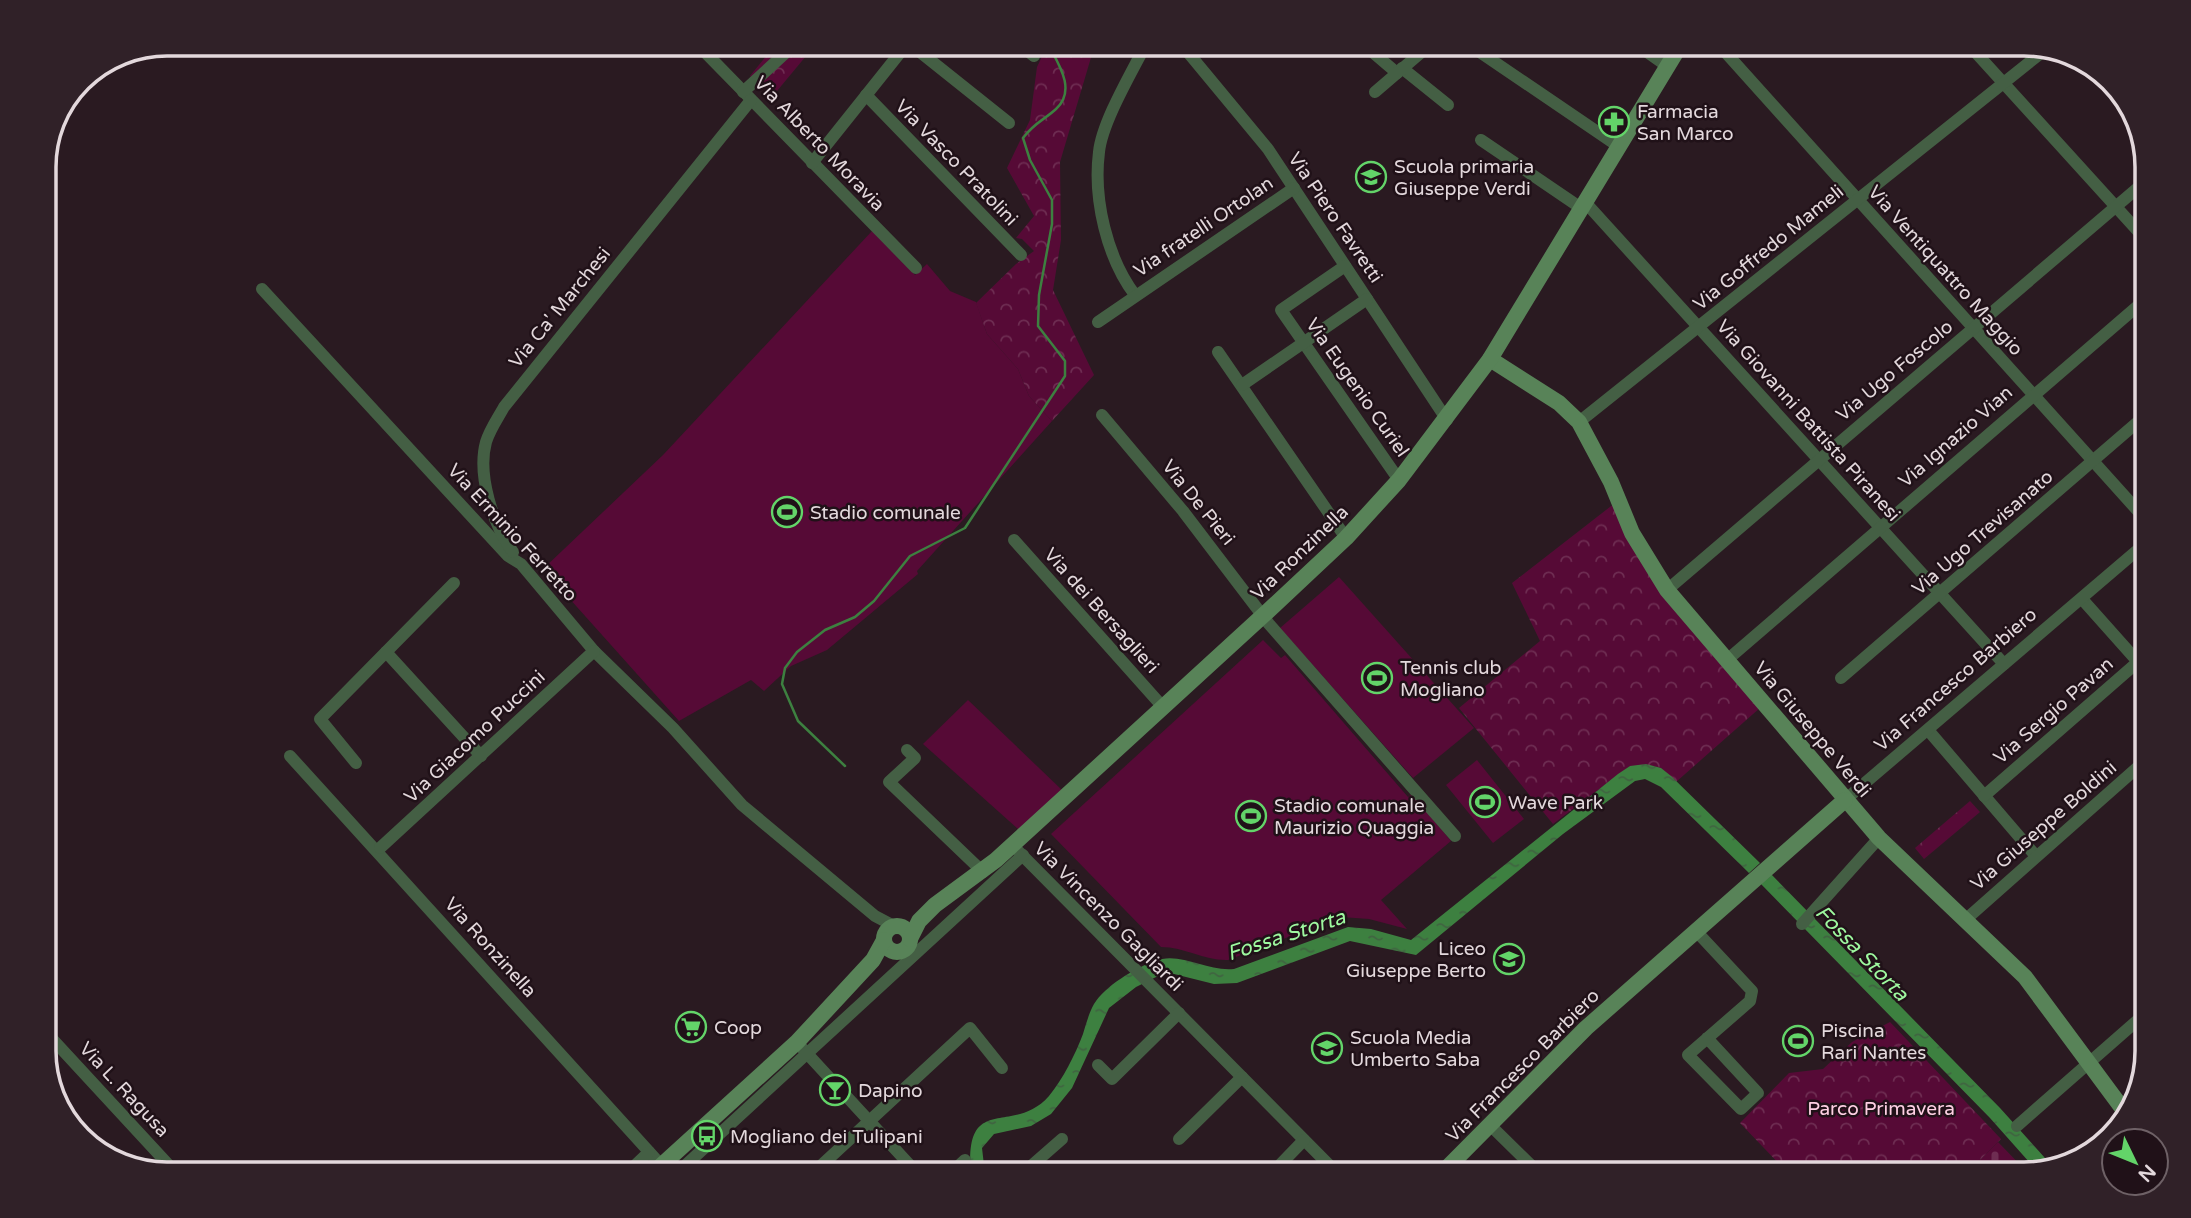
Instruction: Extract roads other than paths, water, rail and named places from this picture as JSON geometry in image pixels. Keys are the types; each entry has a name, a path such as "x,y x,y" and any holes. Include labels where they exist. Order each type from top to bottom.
{"street":[{"name":"Via Alberto Moravia","path":"709,56 916,268"},
{"name":"Via Ca' Marchesi","path":"522,564 496,522 485,473 486,443 493,426 512,396 747,96 784,56"},
{"path":"812,163 899,56"},
{"path":"924,56 1010,123"},
{"name":"Via fratelli Ortolan","path":"1135,295 1120,275 1110,249 1099,183 1098,151 1141,56"},
{"name":"Via Piero Favretti","path":"1191,56 1268,149 1447,420"},
{"path":"1379,56 1448,106"},
{"path":"1375,92 1416,56"},
{"path":"1486,56 1618,146"},
{"path":"1653,56 1667,66"},
{"name":"Via Ronzinella","path":"688,1162 803,1049 1017,850 1162,706 1346,538 1399,480 1447,420 1490,359 1673,56"},
{"name":"Via Ventiquattro Maggio","path":"1729,56 2135,508"},
{"path":"1979,56 2135,227"},
{"name":"Via Goffredo Mameli","path":"1579,422 2037,57"},
{"name":"Via Vasco Pratolini","path":"866,95 1021,255"},
{"path":"1480,140 1583,205"},
{"name":"Via fratelli Ortolan","path":"1098,322 1294,188"},
{"name":"Via Ugo Foscolo","path":"1667,590 1817,459 1974,329 2135,190"},
{"name":"Via Giovanni Battista Piranesi","path":"1583,205 1699,327 2004,664"},
{"name":"Via Eugenio Curiel","path":"1345,266 1281,310 1399,480"},
{"name":"Via Erminio Ferretto","path":"262,289 508,556 522,564 594,651 673,728 747,811 895,933"},
{"path":"1242,385 1367,299"},
{"name":"Via Ignazio Vian","path":"1727,660 2135,308"},
{"path":"1218,352 1346,538"},
{"name":"Via Giuseppe Verdi","path":"1490,359 1559,403 1579,422 1611,482 1632,533 1667,590 1879,838 2025,977 2121,1106"},
{"name":"Via De Pieri","path":"1102,415 1183,511 1263,616 1455,836"},
{"name":"Via Ugo Trevisanato","path":"1841,678 2135,425"},
{"name":"Via dei Bersaglieri","path":"1014,540 1162,706"},
{"name":"Via Francesco Barbiero","path":"1453,1162 1586,1028 1846,800 2135,553"},
{"path":"356,763 320,719 454,583"},
{"path":"2082,599 2135,650"},
{"name":"Via Giacomo Puccini","path":"380,848 594,651"},
{"path":"386,652 481,756"},
{"name":"Via Sergio Pavan","path":"1984,796 2135,665"},
{"path":"1928,730 2035,855"},
{"path":"907,750 915,758 889,782 983,872"},
{"name":"Via Ronzinella","path":"290,756 649,1152 653,1162"},
{"name":"Via Giuseppe Boldini","path":"1964,921 2035,855 2135,769"},
{"path":"1806,920 1879,838"},
{"name":"Via Ronzinella","path":"667,1162 803,1049 895,933 1017,850"},
{"name":"Via Vincenzo Gagliardi","path":"1017,850 1326,1162"},
{"path":"1696,931 1752,991 1750,1002 1707,1038 1688,1055 1741,1109 1758,1093 1707,1038"},
{"name":"Via Ronzinella","path":"867,967 885,955 906,948 895,933"},
{"name":"Via Vincenzo Gagliardi","path":"1098,1065 1112,1079 1179,1013"},
{"path":"2017,1126 2135,1023"},
{"path":"824,1162 970,1028 1002,1068"},
{"name":"Via L. Ragusa","path":"56,1043 166,1162"},
{"path":"803,1049 907,1162"},
{"path":"1179,1139 1242,1077"},
{"path":"1490,1125 1528,1162"},
{"path":"1036,1162 1062,1139"},
{"path":"1283,1162 1304,1140"},
{"path":"639,1162 649,1152"}],"water":[{"path":"1646,764 1661,768 1760,863 1749,873 1661,787 1645,779 1635,781 1563,834 1416,955 1350,941 1237,983 1214,984 1166,972 1136,987 1109,1008 1072,1088 1051,1114 1031,1126 994,1134 982,1148 984,1162 971,1162 975,1133 983,1124 1021,1114 1035,1108 1049,1096 1072,1058 1094,1004 1113,984 1130,973 1155,961 1174,958 1214,968 1234,969 1348,927 1371,929 1411,940 1630,766"},
{"path":"1771,874 2000,1108 2046,1159 2029,1162 1990,1118 1760,883"}],"waterway":[{"path":"845,766 798,721 782,684 785,668 797,652 825,630 855,617 874,601 910,556 965,528 1065,376 1065,361 1038,326 1039,295 1052,224 1052,200 1030,160 1023,138 1062,102 1065,94 1064,76 1054,56"}],"place":[{"name":"Farmacia San Marco","path":"1614,122"},
{"name":"Scuola primaria Giuseppe Verdi","path":"1371,177"},
{"name":"Stadio comunale","path":"787,512"},
{"name":"Tennis club Mogliano","path":"1377,678"},
{"name":"Wave Park","path":"1485,802"},
{"name":"Stadio comunale Maurizio Quaggia","path":"1251,816"},
{"name":"Liceo Giuseppe Berto","path":"1509,959"},
{"name":"Coop","path":"691,1027"},
{"name":"Piscina Rari Nantes","path":"1798,1041"},
{"name":"Scuola Media Umberto Saba","path":"1327,1048"},
{"name":"Dapino","path":"835,1090"},
{"name":"Mogliano dei Tulipani","path":"707,1136"}],"water label":[{"name":"Fossa Storta","path":"1286,935"},
{"name":"Fossa Storta","path":"1862,953"}],"park label":[{"name":"Parco Primavera","path":"1881,1108"}]}
